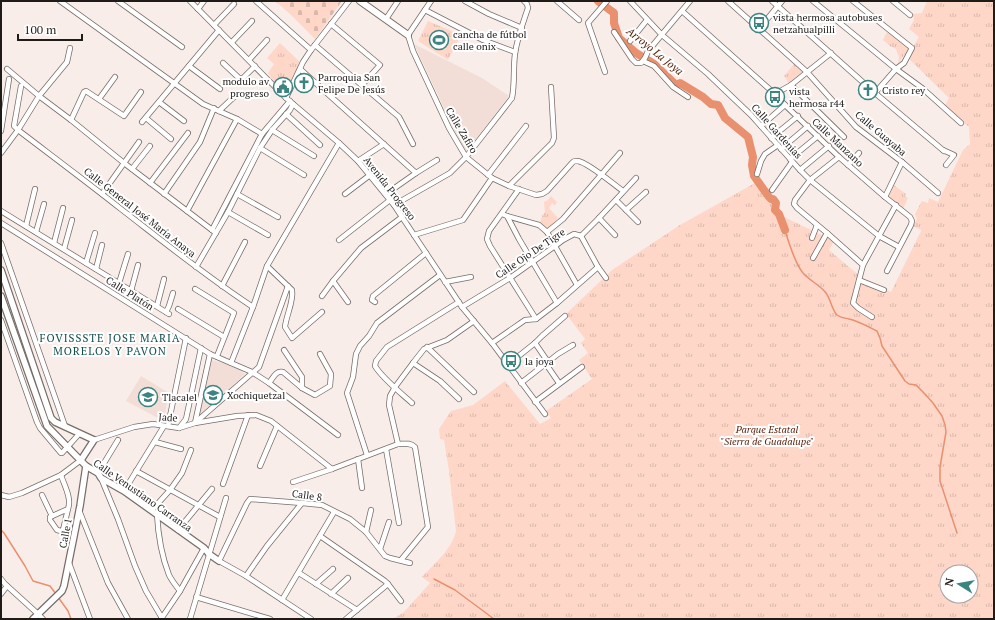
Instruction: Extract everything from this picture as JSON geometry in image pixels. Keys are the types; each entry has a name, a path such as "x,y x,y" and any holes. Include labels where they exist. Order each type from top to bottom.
{"main road":[{"path":"363,2 408,35"}],"street":[{"path":"60,1 203,104 237,119 262,134"},
{"path":"118,1 182,47"},
{"name":"Avenida Progreso","path":"190,1 290,101 358,161 394,205 462,307 492,343 545,414"},
{"path":"198,9 204,1"},
{"path":"256,1 311,50"},
{"path":"214,231 228,212 260,148 272,130 286,114 303,62 349,1"},
{"path":"386,19 398,1"},
{"path":"408,35 431,1"},
{"path":"465,1 489,14 522,28"},
{"path":"394,205 450,173 466,157 512,98 514,87 513,70 515,52 528,8 524,1"},
{"path":"557,1 579,20"},
{"path":"605,72 588,23 607,1"},
{"name":"Calle Gardenias","path":"630,1 662,35 708,74 751,115 810,180 879,236 899,247"},
{"name":"Calle Guayaba","path":"728,1 807,72 856,127 902,162 938,193"},
{"path":"772,1 831,52 875,93 944,151 954,155 946,166"},
{"path":"759,29 782,1"},
{"path":"813,1 896,69 922,88 960,123"},
{"path":"854,1 912,48 904,63 896,69 875,93"},
{"path":"614,32 632,59 636,63 641,64 648,51 682,11 687,2"},
{"path":"896,2 910,15"},
{"path":"214,25 234,4"},
{"path":"425,10 483,40 515,52"},
{"name":"Calle Manzano","path":"682,11 775,94 848,165 910,217 912,221 911,225 899,247"},
{"path":"232,42 252,20"},
{"path":"630,41 647,20"},
{"path":"331,24 380,65 362,85"},
{"path":"142,122 219,30"},
{"name":"Calle Zafiro","path":"408,35 413,52 448,128 466,157 490,176 509,186 536,194 542,194 547,191 574,161 579,161 601,175"},
{"path":"249,60 267,40"},
{"path":"315,45 399,118 413,144"},
{"path":"1,153 18,130 39,96 67,62 70,48"},
{"path":"775,94 791,85 831,52"},
{"path":"644,59 654,66 673,87 688,97"},
{"path":"223,63 240,79 243,78 255,66"},
{"path":"189,66 220,90"},
{"path":"8,69 39,96 124,163 214,231"},
{"path":"300,69 416,172"},
{"path":"99,99 115,78"},
{"path":"1,131 9,80"},
{"path":"791,85 844,137"},
{"path":"18,130 14,126 21,86"},
{"path":"509,186 552,143 554,138 551,87"},
{"path":"71,120 84,92 86,91 124,116 141,92"},
{"path":"219,111 236,95"},
{"path":"196,267 262,134 290,101"},
{"path":"159,102 184,121"},
{"path":"761,126 785,105"},
{"path":"164,194 200,142 214,108"},
{"path":"286,114 320,145"},
{"path":"771,138 798,116"},
{"path":"146,118 171,139"},
{"path":"187,212 237,119"},
{"path":"414,235 463,220 490,176 526,126"},
{"path":"757,174 765,154 779,147 808,126"},
{"name":"Calle General José María Anaya","path":"18,130 196,267 253,308"},
{"path":"272,130 314,156"},
{"path":"150,183 188,133"},
{"path":"772,190 791,160 818,136"},
{"path":"102,194 139,142"},
{"path":"231,363 253,308 267,266 339,143"},
{"path":"358,161 384,144"},
{"path":"132,169 150,146"},
{"path":"800,170 829,146"},
{"path":"260,148 304,175"},
{"path":"547,232 563,219 620,153"},
{"path":"848,165 859,153"},
{"path":"839,156 810,180 795,200 794,204 863,266"},
{"path":"386,194 416,172 437,160"},
{"path":"885,197 902,162"},
{"path":"346,194 370,175"},
{"path":"601,175 623,191"},
{"name":"Calle Ojo De Tigre","path":"462,307 510,278 563,240 574,234 581,236 636,178"},
{"path":"26,226 35,189"},
{"path":"519,189 504,215 489,231 487,239 536,319"},
{"path":"626,210 646,192"},
{"path":"237,194 278,217"},
{"path":"339,240 390,200"},
{"path":"616,200 638,222"},
{"path":"36,232 44,204"},
{"path":"872,318 853,303 863,266 896,205"},
{"path":"54,243 63,208"},
{"path":"1,211 168,313 173,293"},
{"path":"228,212 268,235"},
{"path":"504,215 539,226 547,232 577,285"},
{"path":"504,215 557,303"},
{"path":"322,296 361,248 402,217"},
{"path":"599,218 615,235"},
{"path":"64,249 72,220"},
{"name":"Calle Platón","path":"1,223 210,354 252,372 338,435"},
{"path":"812,238 818,225"},
{"path":"86,263 94,233"},
{"path":"813,258 827,233"},
{"path":"581,236 598,267 606,278"},
{"path":"222,286 245,242"},
{"path":"1,244 65,426"},
{"path":"96,269 102,245"},
{"path":"887,271 899,247"},
{"path":"374,302 372,300 373,296 426,253"},
{"path":"119,283 128,254"},
{"path":"131,290 138,265"},
{"path":"267,266 292,290 284,327 292,338 322,312"},
{"path":"492,343 525,320 536,319 557,303 598,267"},
{"path":"1,270 51,418 55,422 94,440 82,460 61,475 22,493 9,497 1,495"},
{"path":"367,455 347,392 353,376 358,350 377,323 440,275"},
{"path":"445,282 471,277"},
{"path":"157,306 164,279"},
{"path":"858,280 884,290"},
{"path":"333,281 348,302"},
{"path":"195,423 258,367 288,286"},
{"path":"195,289 234,313 217,356"},
{"name":"Calle Venustiano Carranza","path":"1,296 47,426 82,460 86,466 99,476 152,510 204,548 209,554 219,561 246,576 311,619"},
{"path":"412,403 377,369 375,366 376,361 387,347 459,302"},
{"path":"178,309 224,337"},
{"path":"507,364 535,343 565,316"},
{"path":"1,320 40,428 61,453 79,434"},
{"path":"398,444 388,400 395,387 424,349 447,340 474,321"},
{"path":"124,491 166,426 186,338"},
{"path":"535,343 546,359 548,367 559,383"},
{"path":"522,383 558,354 573,345"},
{"path":"427,347 474,392"},
{"path":"179,428 186,419 201,348"},
{"path":"284,350 302,377 302,388"},
{"path":"195,423 210,354"},
{"path":"269,383 280,371 302,388 315,395 330,386 331,374 320,354"},
{"path":"413,363 440,381 459,399"},
{"path":"535,402 582,367"},
{"path":"290,378 298,371"},
{"path":"223,484 248,415 256,415 271,422 332,469"},
{"name":"Jade","path":"94,440 134,427 153,424 179,428 195,423 248,415"},
{"path":"260,466 276,426"},
{"path":"118,440 99,476 118,519 135,566 146,591 161,618 180,591 204,548"},
{"path":"155,442 181,449"},
{"path":"293,482 398,444 409,444 415,447 428,527 401,560"},
{"path":"386,448 399,523"},
{"path":"152,510 170,490 182,473 191,450"},
{"path":"358,459 362,488"},
{"name":"Calle 1","path":"33,619 62,591 64,586 86,466"},
{"path":"136,472 220,517"},
{"path":"42,495 52,516 50,517 50,520 61,532 63,530 70,500 61,475"},
{"path":"178,530 212,489"},
{"path":"190,619 226,498"},
{"name":"Calle 8","path":"219,561 250,499 322,505 350,520 366,532 386,556 410,563"},
{"path":"246,576 267,546 302,503"},
{"path":"52,516 68,509"},
{"path":"79,510 108,583 128,619"},
{"path":"366,532 371,510"},
{"path":"282,600 334,512"},
{"path":"157,514 158,533 166,565 170,577 180,591"},
{"path":"380,549 389,522"},
{"path":"320,536 388,584 401,601"},
{"path":"68,563 90,619"},
{"path":"316,584 333,569"},
{"path":"299,573 357,610"},
{"path":"331,594 348,578"},
{"path":"1,579 43,619"},
{"path":"346,619 388,584"},
{"path":"1,594 7,586"},
{"path":"196,597 270,619"}],"shaded area":[{"path":"414,44 482,78 509,96 465,153"},
{"name":"Xochiquetzal","path":"211,360 235,366 245,374 199,417"},
{"name":"Tlacalel","path":"141,376 169,393 164,418 156,417 126,401"}],"green space":[{"path":"275,1 342,1 315,39"},
{"name":"Parque Estatal \"Sierra de Guadalupe\"","path":"927,1 994,1 994,619 393,619 404,612 430,583 422,577 447,550 456,531 444,440 440,439 439,429 451,411 473,405 505,381 540,424 551,418 546,411 592,379 579,360 588,353 581,343 585,339 566,314 612,270 680,225 755,183 782,216 834,241 829,250 861,277 891,292 921,231 913,226 917,219 915,214 922,201 928,203 929,198 938,202 963,150 970,144 969,127 945,105 949,98 907,57 919,37 909,29 914,20 913,14 922,13"},
{"path":"428,21 461,35 448,60 418,41"},
{"path":"887,32 909,48 898,64 899,57 896,49 883,40"},
{"path":"280,43 300,62 286,92 274,82 268,73 274,64 267,58"},
{"path":"794,64 804,73 790,85 784,76"},
{"path":"894,185 906,194 905,196 908,198 903,209 889,197"},
{"path":"551,196 557,202 555,205 552,203 549,208 558,218 547,228 540,223 545,212 544,202"}],"waterway":[{"name":"Arroyo La Joya","path":"598,1 614,13 614,23 619,38 636,53 654,64 676,85 680,83 703,97 711,104 718,105 725,118 748,137 753,157 752,165 754,176 769,197 776,203 775,210 779,214 785,230"},
{"name":"Arroyo La Joya","path":"785,230 792,253 800,269 826,293 837,315 856,321 877,331 882,346 905,381 909,384 916,385 933,403 942,416 946,432 940,467 940,481 957,533"},
{"path":"1,530 33,581 50,586 56,594"},
{"path":"434,579 455,590 494,619"},
{"path":"58,597 68,611 71,619"}],"place":[{"name":"vista hermosa autobuses netzahualpilli","path":"759,23"},
{"name":"cancha de fútbol calle onix","path":"439,40"},
{"name":"Parroquia San Felipe De Jesús","path":"304,83"},
{"name":"modulo av progreso","path":"283,87"},
{"name":"Cristo rey","path":"868,90"},
{"name":"vista hermosa r44","path":"775,97"},
{"name":"la joya","path":"511,361"},
{"name":"Xochiquetzal","path":"213,395"},
{"name":"Tlacalel","path":"148,397"}],"district":[{"name":"FOVISSSTE JOSE MARIA MORELOS Y PAVON","path":"110,344"}]}
